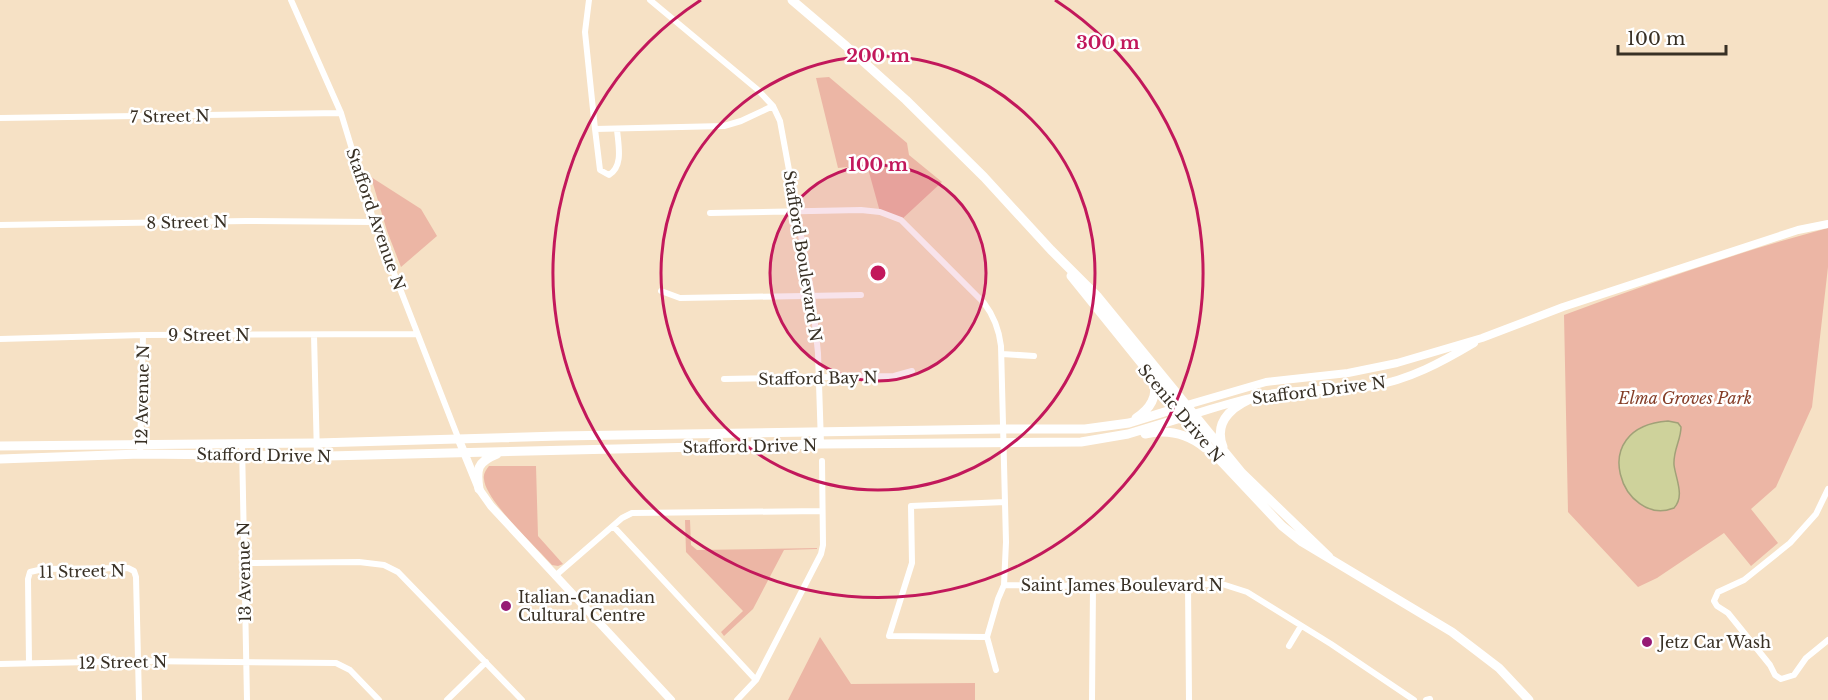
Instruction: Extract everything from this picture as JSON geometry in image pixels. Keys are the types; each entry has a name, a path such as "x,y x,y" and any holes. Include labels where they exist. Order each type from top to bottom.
{"main road":[{"name":"Scenic Drive N","path":"792,0 906,100 984,177 1098,297 1182,407"},
{"name":"Scenic Drive N","path":"1051,250 1093,306 1146,370 1189,415 1282,526 1302,542 1452,632 1499,668 1529,700"},
{"path":"1129,423 1147,410 1152,400 1154,384 1146,370"},
{"path":"1222,456 1221,430 1224,420 1235,406 1259,396"},
{"name":"Stafford Drive N","path":"0,459 242,444 1085,429 1129,423 1182,407"},
{"name":"Stafford Drive N","path":"0,446 317,456 821,444 1081,442 1128,434 1189,415"},
{"path":"1128,434 1140,435 1166,431 1180,434 1222,456"},
{"path":"478,489 478,469 482,462 502,452"}],"street":[{"name":"Stafford Avenue N","path":"291,0 341,113 374,222 459,440"},
{"path":"589,0 585,32 598,164 600,170 609,175 613,173 618,164 617,129"},
{"name":"Stafford Boulevard N","path":"650,0 758,90 773,106 782,128 812,295 820,377 821,444"},
{"path":"595,129 724,126 773,106"},
{"name":"7 Street N","path":"0,118 341,113"},
{"path":"710,213 797,211"},
{"name":"Saint James Boulevard N","path":"797,211 871,211 901,220 984,303 997,325 1002,354 1004,585 987,637"},
{"name":"8 Street N","path":"0,225 374,222"},
{"name":"Stafford Drive N","path":"1182,407 1266,382 1376,368 1482,338 1608,292 1798,230 1828,224"},
{"path":"661,291 680,298 861,295"},
{"name":"9 Street N","path":"0,339 143,335 417,334"},
{"name":"12 Avenue N","path":"140,449 143,335"},
{"path":"314,335 317,456"},
{"name":"Stafford Drive N","path":"1189,415 1259,396 1372,386 1390,382 1445,361 1482,338"},
{"path":"1002,354 1034,356"},
{"name":"Stafford Bay N","path":"724,379 894,376 912,371"},
{"path":"459,440 478,489 490,506 670,700"},
{"name":"13 Avenue N","path":"242,444 247,700"},
{"path":"737,700 756,680 821,554 823,545 822,461"},
{"path":"1828,489 1816,514 1790,543 1744,580 1718,592 1714,601 1728,613 1770,665 1775,675 1781,679 1794,675 1806,658 1828,640"},
{"path":"996,670 987,637 888,636 912,563 911,506 1005,502"},
{"path":"555,576 622,518 632,513 822,511"},
{"path":"613,526 756,680"},
{"path":"245,563 359,562 391,568 419,592 522,700"},
{"name":"11 Street N","path":"29,663 28,579 30,572 39,569 122,567 134,571 136,577 138,661"},
{"path":"1188,584 1189,700"},
{"name":"Saint James Boulevard N","path":"1004,585 1222,584 1235,587 1301,626 1414,700"},
{"path":"1092,700 1093,586"},
{"path":"1289,646 1301,626"},
{"path":"138,661 139,700"},
{"name":"12 Street N","path":"0,664 138,661 336,663 350,670 379,700"},
{"path":"447,700 486,662"}],"green space":[{"path":"829,77 907,143 909,155 942,182 901,220 880,212 867,165 838,168 816,78"},
{"path":"371,177 421,209 437,236 401,267 387,231"},
{"name":"Elma Groves Park","path":"1828,228 1828,267 1812,407 1776,487 1751,509 1778,543 1751,566 1724,533 1657,578 1638,587 1568,512 1564,315 1695,268"},
{"path":"489,466 536,466 538,536 563,564 552,565 502,511 493,499 484,479"},
{"path":"685,520 690,520 691,545 697,550 817,549 784,550 753,609 724,636 721,632 743,611 686,552"},
{"path":"820,637 851,684 975,683 975,700 788,700"}],"shaded area":[{"path":"1668,421 1678,423 1681,427 1674,460 1679,498 1674,508 1656,510 1640,504 1628,491 1620,474 1620,456 1626,440 1642,427"}],"place":[{"name":"Italian-Canadian Cultural Centre","path":"506,606"},
{"name":"Jetz Car Wash","path":"1647,642"}]}
